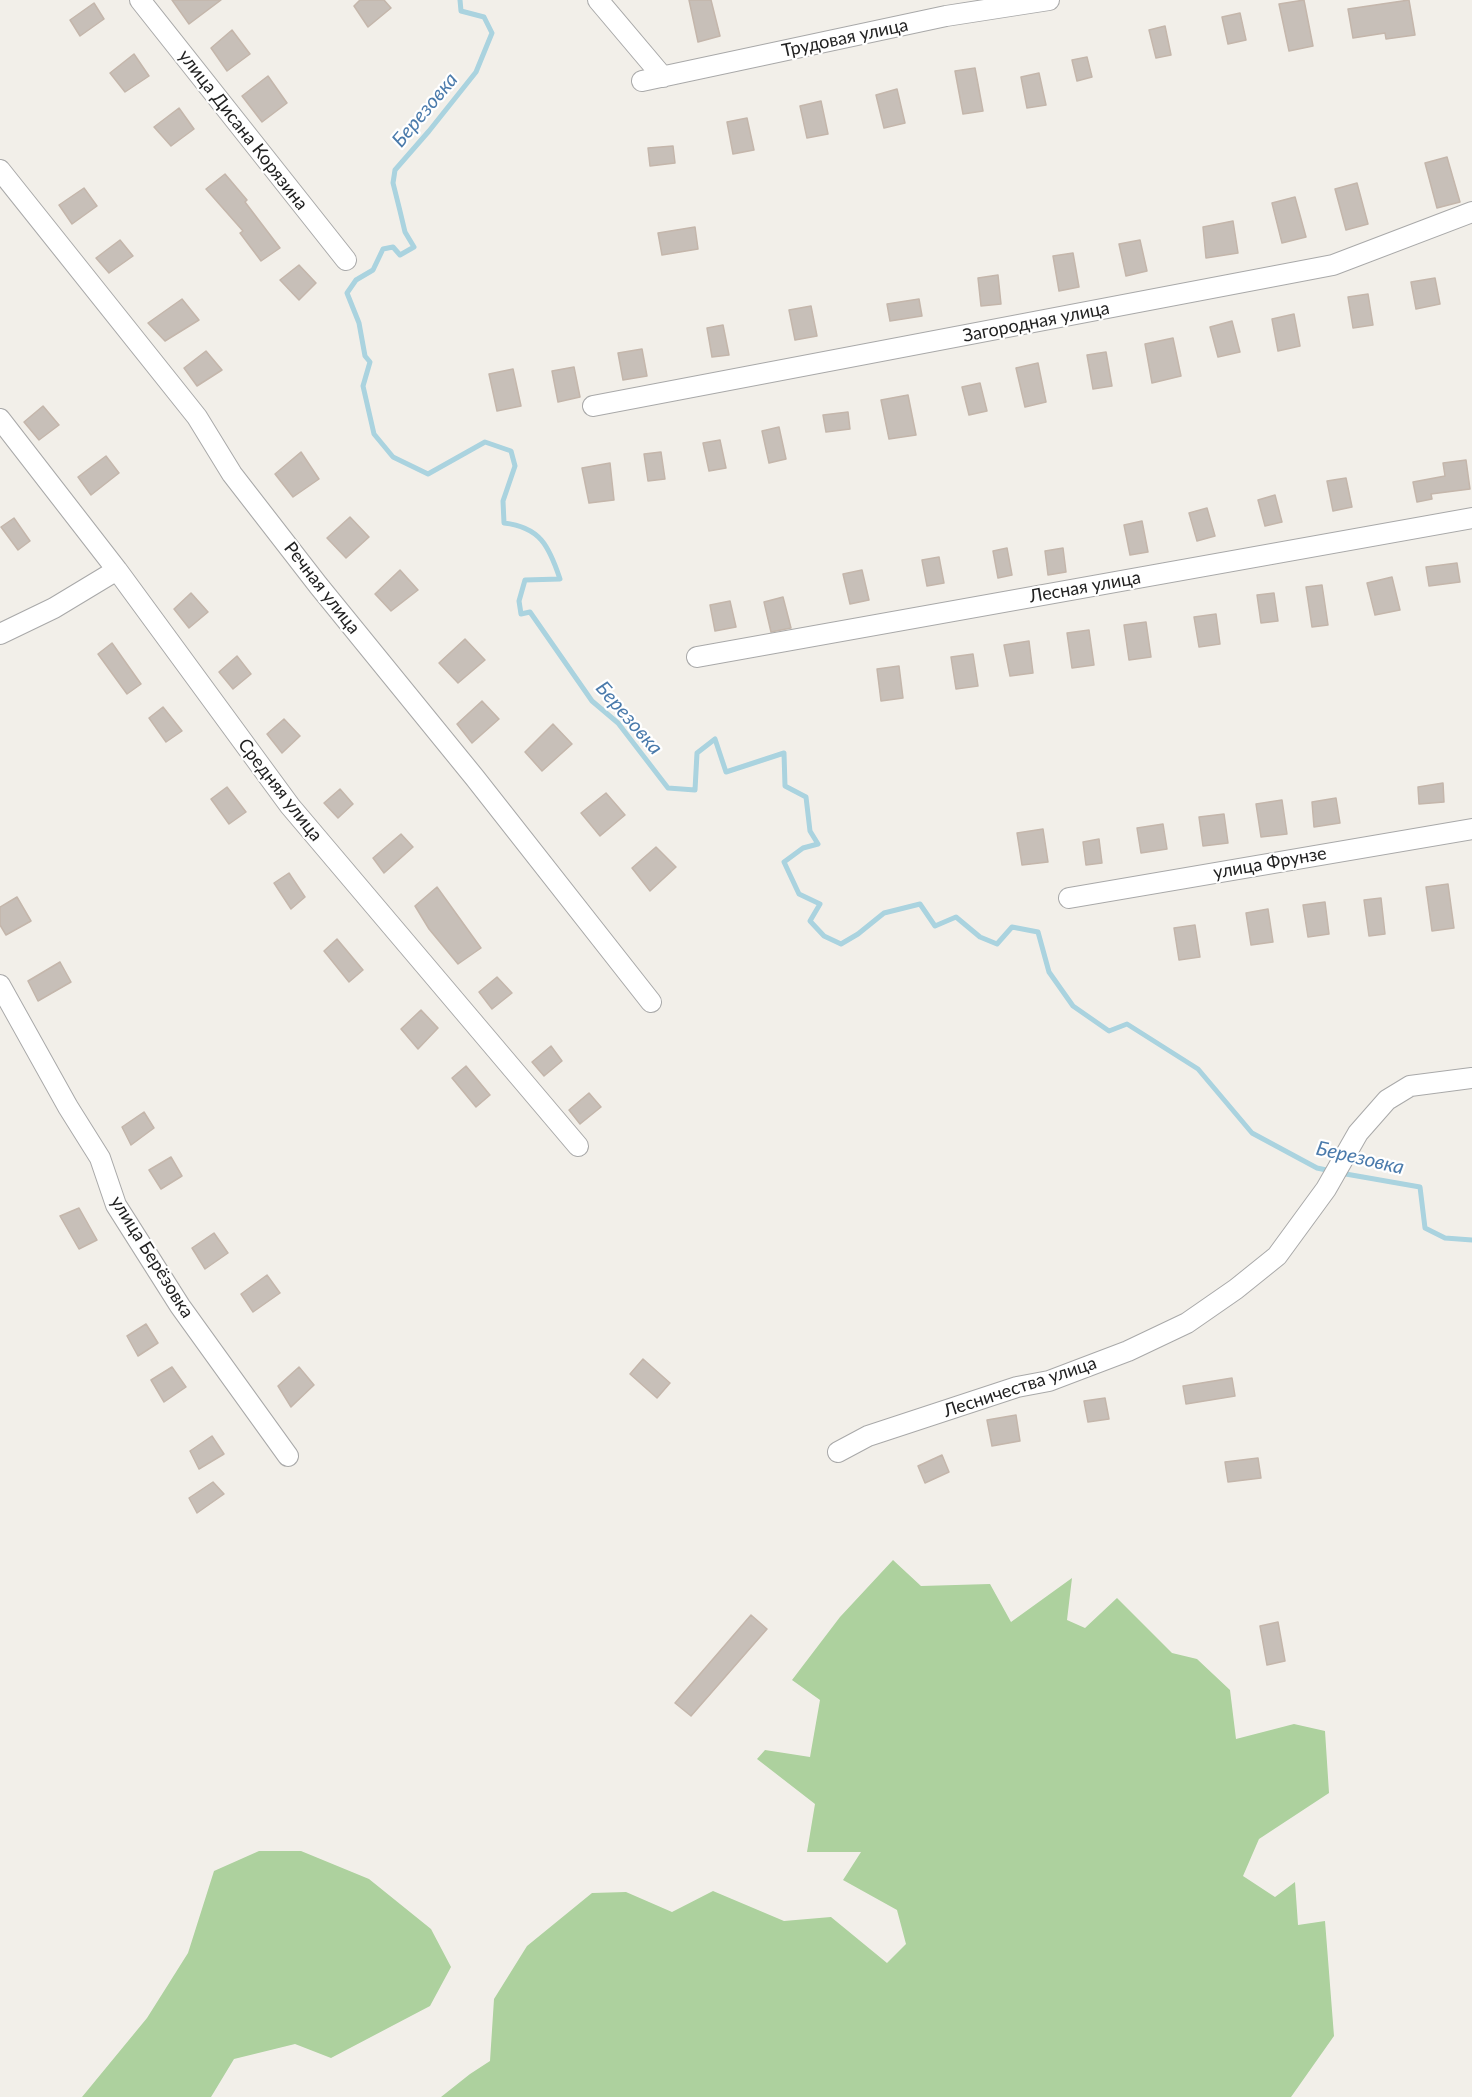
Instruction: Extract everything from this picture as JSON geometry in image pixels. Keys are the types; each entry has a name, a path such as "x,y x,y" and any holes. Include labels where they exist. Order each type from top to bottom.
{"street":[{"name":"улица Дисана Корязина","path":"140,0 346,260"},
{"path":"598,0 663,77"},
{"name":"Трудовая улица","path":"642,81 946,16 1049,0"},
{"name":"Речная улица","path":"0,170 197,417 232,474 318,585 475,778 651,1002"},
{"name":"Загородная улица","path":"593,406 1333,265 1472,212"},
{"name":"Средняя улица","path":"0,419 117,570 290,806 578,1146"},
{"name":"Лесная улица","path":"697,657 1472,518"},
{"path":"0,634 54,608 117,570"},
{"name":"улица Фрунзе","path":"1069,898 1472,829"},
{"name":"улица Берёзовка","path":"0,985 68,1107 100,1158 116,1205 180,1306 288,1455"},
{"name":"Лесничества улица","path":"838,1452 868,1436 1017,1387 1049,1381 1128,1351 1187,1323 1236,1289 1277,1256 1326,1189 1358,1133 1387,1100 1410,1086 1472,1078"}],"green space":[{"path":"893,1560 921,1586 990,1584 1011,1622 1072,1578 1067,1620 1085,1628 1117,1598 1172,1653 1197,1659 1230,1690 1236,1739 1294,1724 1325,1731 1329,1793 1259,1839 1243,1876 1275,1897 1295,1882 1298,1925 1325,1921 1334,2036 1291,2097 441,2097 490,2061 494,1999 527,1946 592,1893 626,1892 672,1912 713,1891 784,1921 831,1917 887,1963 906,1944 897,1910 843,1880 861,1852 807,1852 815,1804 757,1759 765,1750 810,1757 820,1700 792,1680 840,1617"},
{"path":"259,1851 301,1851 369,1879 431,1929 451,1967 430,2006 331,2058 295,2044 234,2059 211,2097 82,2097 147,2018 188,1953 214,1871"}],"building":[{"path":"172,0 221,0 189,24"},
{"path":"360,0 384,0 391,8 368,27 354,6"},
{"path":"689,0 711,0 720,36 698,42"},
{"path":"1304,0 1313,46 1289,51 1279,4"},
{"path":"1409,0 1415,35 1386,39 1385,33 1353,38 1348,9"},
{"path":"94,3 104,19 80,36 70,20"},
{"path":"1240,13 1246,40 1228,44 1222,17"},
{"path":"1165,26 1171,55 1156,58 1149,30"},
{"path":"232,30 250,54 227,71 211,48"},
{"path":"134,54 149,76 125,92 110,73"},
{"path":"1087,57 1092,77 1077,81 1072,60"},
{"path":"975,68 983,111 963,114 955,71"},
{"path":"1039,73 1046,105 1027,108 1021,77"},
{"path":"268,76 287,103 262,122 242,96"},
{"path":"897,89 905,123 884,128 876,95"},
{"path":"821,101 828,134 807,138 800,106"},
{"path":"179,108 194,129 171,146 154,127"},
{"path":"747,118 754,150 733,154 727,122"},
{"path":"673,146 675,163 650,166 648,148"},
{"path":"1447,157 1460,202 1437,208 1425,163"},
{"path":"225,174 247,200 245,202 280,248 261,261 240,233 243,231 206,189"},
{"path":"1357,183 1368,224 1346,230 1335,189"},
{"path":"84,188 97,206 72,224 59,205"},
{"path":"1295,197 1306,237 1282,243 1272,203"},
{"path":"1233,221 1238,253 1206,258 1203,227"},
{"path":"695,227 698,249 662,255 658,233"},
{"path":"120,240 133,256 109,273 96,258"},
{"path":"1140,240 1147,271 1126,276 1119,244"},
{"path":"1073,253 1079,287 1059,291 1053,256"},
{"path":"299,265 316,283 299,300 280,280"},
{"path":"998,275 1001,304 981,306 978,278"},
{"path":"1435,278 1440,304 1416,309 1411,282"},
{"path":"1368,294 1373,325 1353,328 1348,297"},
{"path":"182,299 199,320 165,341 148,323"},
{"path":"919,299 922,316 890,321 887,304"},
{"path":"811,306 817,336 795,340 789,310"},
{"path":"1294,314 1300,346 1278,351 1272,319"},
{"path":"1232,321 1240,352 1218,357 1210,327"},
{"path":"723,325 729,355 712,357 707,328"},
{"path":"1173,338 1181,376 1152,383 1145,344"},
{"path":"642,349 647,376 623,380 618,353"},
{"path":"206,351 222,370 197,386 184,368"},
{"path":"1106,352 1112,386 1093,389 1087,355"},
{"path":"1038,363 1046,402 1025,407 1016,368"},
{"path":"574,367 580,397 558,402 552,371"},
{"path":"513,369 521,406 497,411 489,374"},
{"path":"980,383 987,411 969,415 962,387"},
{"path":"908,395 916,435 889,439 881,400"},
{"path":"43,406 59,425 39,440 24,422"},
{"path":"848,412 850,429 826,432 823,415"},
{"path":"779,427 786,459 769,463 762,431"},
{"path":"720,440 726,468 709,471 703,443"},
{"path":"301,452 319,479 293,497 275,474"},
{"path":"661,452 665,479 648,481 644,454"},
{"path":"106,456 119,473 91,495 78,477"},
{"path":"1466,460 1470,489 1431,494 1432,499 1417,502 1413,482 1445,476 1443,463"},
{"path":"610,463 614,500 589,503 582,468"},
{"path":"1346,478 1352,507 1333,511 1327,481"},
{"path":"1275,495 1282,522 1265,526 1258,500"},
{"path":"1207,508 1215,536 1197,541 1189,513"},
{"path":"350,517 369,537 346,558 327,538"},
{"path":"14,518 30,541 18,550 1,527"},
{"path":"1142,521 1148,552 1130,555 1124,525"},
{"path":"1007,548 1012,575 998,578 993,551"},
{"path":"1063,548 1066,572 1048,575 1045,551"},
{"path":"939,557 944,583 927,586 922,560"},
{"path":"1457,563 1460,582 1429,586 1426,567"},
{"path":"400,570 418,590 391,611 375,594"},
{"path":"862,570 869,600 850,604 843,574"},
{"path":"1392,577 1400,610 1375,615 1367,583"},
{"path":"1322,585 1328,625 1312,627 1306,587"},
{"path":"191,593 208,612 189,628 174,609"},
{"path":"1274,593 1278,621 1261,623 1257,595"},
{"path":"783,597 791,628 771,632 764,602"},
{"path":"730,601 736,627 715,631 710,605"},
{"path":"1216,614 1220,644 1199,647 1194,617"},
{"path":"1146,622 1151,657 1129,660 1124,625"},
{"path":"1089,630 1094,665 1072,668 1067,633"},
{"path":"465,639 485,660 458,683 439,663"},
{"path":"1029,641 1033,673 1010,676 1004,645"},
{"path":"112,643 141,684 127,694 98,654"},
{"path":"973,654 978,686 956,689 951,657"},
{"path":"237,656 251,674 233,689 219,672"},
{"path":"899,666 903,698 881,701 877,669"},
{"path":"482,701 499,719 472,743 457,724"},
{"path":"163,707 182,731 166,742 149,718"},
{"path":"284,719 300,736 282,753 267,734"},
{"path":"553,724 572,744 542,771 525,752"},
{"path":"1443,783 1444,802 1419,804 1418,787"},
{"path":"227,787 246,812 229,824 211,799"},
{"path":"340,789 353,804 338,818 324,803"},
{"path":"606,793 625,815 600,836 581,813"},
{"path":"1336,798 1340,823 1314,827 1312,802"},
{"path":"1282,800 1287,834 1261,837 1256,804"},
{"path":"1224,814 1228,843 1203,846 1199,817"},
{"path":"1163,824 1167,849 1141,853 1137,828"},
{"path":"1043,829 1048,862 1022,865 1017,833"},
{"path":"401,834 413,847 384,873 373,858"},
{"path":"1099,839 1102,863 1086,865 1083,842"},
{"path":"656,847 676,867 650,891 632,868"},
{"path":"289,873 305,897 291,909 274,883"},
{"path":"1448,884 1454,928 1432,931 1426,887"},
{"path":"437,887 481,948 458,964 429,929 415,906"},
{"path":"17,897 31,921 6,935 0,925 0,907"},
{"path":"1381,898 1385,934 1369,936 1364,900"},
{"path":"1325,902 1329,934 1308,937 1303,905"},
{"path":"1268,909 1273,942 1251,945 1246,913"},
{"path":"1195,925 1200,957 1179,960 1174,928"},
{"path":"337,939 363,970 349,982 324,951"},
{"path":"60,962 71,982 38,1001 28,981"},
{"path":"497,977 512,993 492,1009 479,992"},
{"path":"421,1010 438,1028 418,1049 401,1029"},
{"path":"551,1046 562,1061 544,1076 532,1062"},
{"path":"466,1066 490,1095 476,1107 452,1078"},
{"path":"589,1093 601,1107 580,1124 569,1110"},
{"path":"144,1112 154,1128 131,1145 122,1127"},
{"path":"171,1157 182,1176 161,1189 149,1170"},
{"path":"79,1208 97,1240 79,1249 60,1216"},
{"path":"214,1233 228,1253 205,1269 192,1248"},
{"path":"267,1275 280,1293 253,1312 241,1294"},
{"path":"146,1324 158,1343 138,1356 127,1336"},
{"path":"643,1359 670,1383 657,1398 630,1374"},
{"path":"172,1367 186,1387 164,1402 151,1380"},
{"path":"299,1367 314,1385 291,1407 278,1386"},
{"path":"1232,1378 1235,1396 1186,1404 1183,1386"},
{"path":"1105,1398 1109,1419 1088,1422 1084,1401"},
{"path":"1016,1415 1020,1441 992,1446 987,1420"},
{"path":"212,1436 224,1454 199,1469 190,1451"},
{"path":"942,1455 949,1472 925,1483 918,1466"},
{"path":"1258,1458 1261,1478 1228,1482 1225,1462"},
{"path":"213,1482 224,1494 197,1513 189,1498"},
{"path":"751,1615 767,1629 691,1716 675,1703"},
{"path":"1278,1622 1285,1661 1267,1665 1260,1626"}],"waterway":[{"name":"Березовка","path":"460,0 461,11 484,17 492,33 476,72 395,170 393,183 405,232 414,247 400,255 393,247 383,249 373,270 356,280 347,293 359,323 365,356 370,362 363,386 374,434 393,457 428,474 485,442 511,451 515,466 503,501 504,523 516,525 535,534 547,548 560,579 525,580 519,601 521,614 530,612 592,701 618,723 668,788 695,790 697,753 715,739 726,772 784,753 785,786 806,797 810,831 818,844 803,848 784,862 799,894 820,904 810,921 824,936 841,944 858,934 884,913 920,904 935,926 956,917 980,937 997,944 1012,927 1038,932 1049,972 1073,1006 1109,1031 1127,1024 1198,1069 1252,1133 1317,1168 1331,1171"},
{"name":"Березовка","path":"1340,1173 1420,1187 1425,1228 1445,1238 1472,1240"}]}
